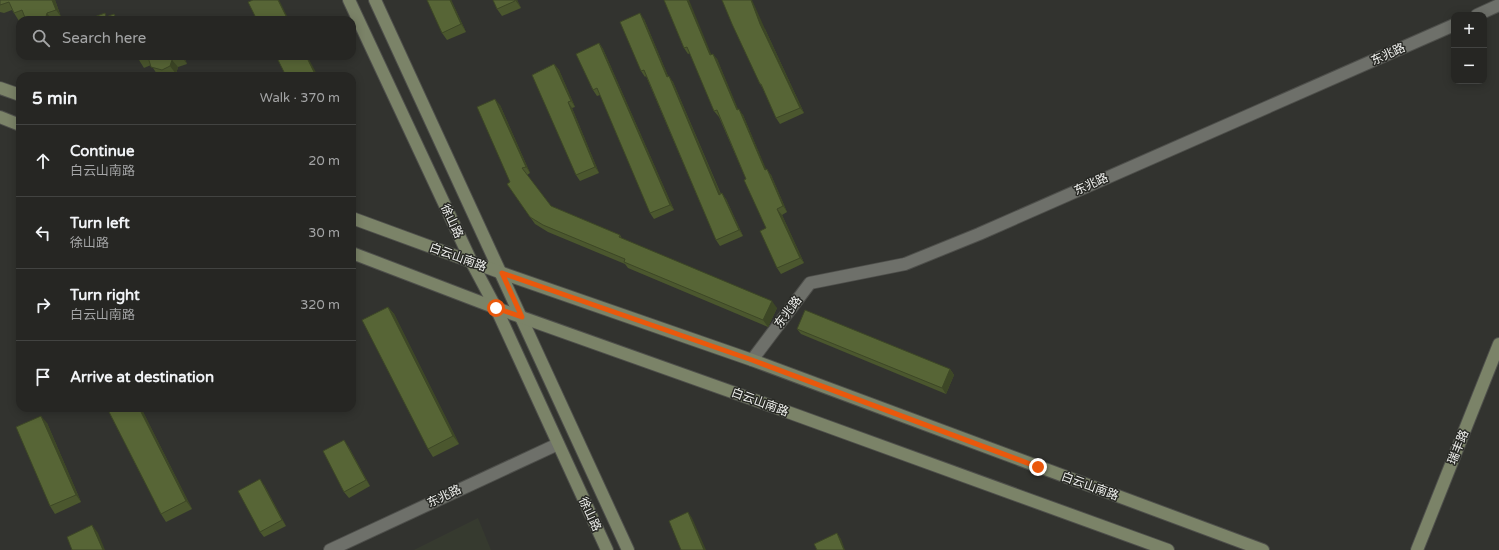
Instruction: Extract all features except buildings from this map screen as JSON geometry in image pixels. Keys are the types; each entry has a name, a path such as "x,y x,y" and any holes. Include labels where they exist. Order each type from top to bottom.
{"main road":[{"name":"徐山路","path":"348,0 356,16"},
{"name":"徐山路","path":"375,0 502,273 628,550"},
{"name":"徐山路","path":"356,17 472,263 496,308 607,550"},
{"path":"0,88 16,94"},
{"path":"0,117 16,123"},
{"name":"白云山南路","path":"356,220 472,263 752,360 1263,550"},
{"name":"白云山南路","path":"356,255 496,308 1168,550"},
{"name":"瑞丰路","path":"1417,550 1499,344"}],"street":[{"path":"1483,12 1499,5"},
{"name":"东兆路","path":"752,360 810,283 905,264 940,250 1451,26"},
{"name":"东兆路","path":"330,550 558,444"}],"shaded area":[{"path":"478,518 491,550 414,550"}],"route":[{"path":"496,308 522,317 502,273 752,360 1038,467"}]}
